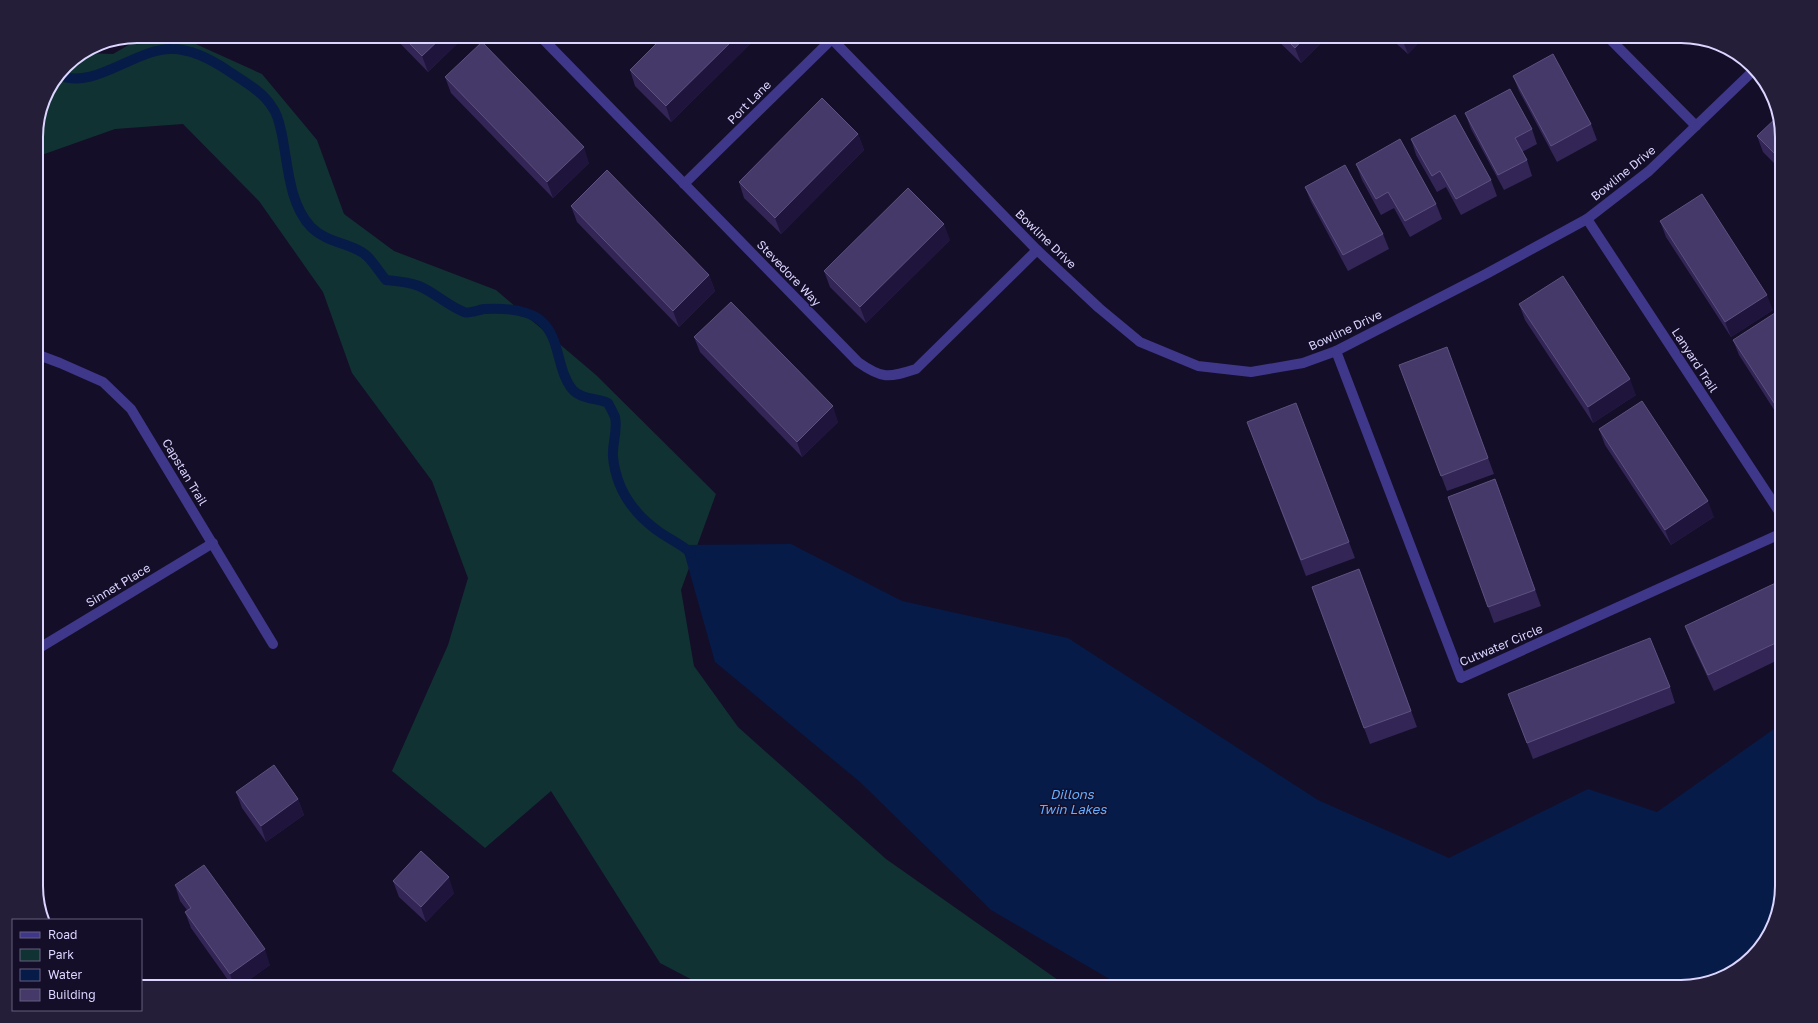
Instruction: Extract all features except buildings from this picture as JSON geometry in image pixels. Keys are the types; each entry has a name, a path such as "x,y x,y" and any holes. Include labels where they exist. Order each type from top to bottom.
{"street":[{"name":"Stevedore Way","path":"547,43 858,362 876,374 895,376 916,369 1036,250"},
{"name":"Port Lane","path":"684,184 825,43"},
{"name":"Bowline Drive","path":"835,43 1036,250 1099,308 1140,342 1198,366 1250,372 1303,363 1336,351 1486,274 1587,219 1649,171 1751,73"},
{"path":"1614,43 1696,126"},
{"name":"Lanyard Trail","path":"1587,219 1775,505"},
{"name":"Cutwater Circle","path":"1336,351 1461,678 1775,536"},
{"name":"Capstan Trail","path":"43,357 103,382 131,409 273,644"},
{"name":"Sinnet Place","path":"43,646 213,543"}],"green space":[{"path":"132,43 193,43 262,74 317,140 344,214 394,251 496,290 596,375 716,494 681,590 694,666 738,727 886,859 1058,980 693,980 660,963 551,791 485,848 392,771 448,645 468,578 432,481 352,373 323,292 259,201 183,124 115,129 43,155 43,131 46,112 53,95 62,80 75,66 95,53 113,54"}],"water":[{"name":"Dillons Twin Lakes","path":"791,544 902,601 1068,638 1318,800 1449,858 1588,789 1657,812 1775,728 1775,886 1772,911 1762,933 1748,953 1738,961 1717,973 1694,979 1111,980 991,910 860,782 715,662 682,545"}],"waterway":[{"path":"65,76 86,78 100,74 158,50 172,49 194,53 210,60 253,88 268,102 274,110 280,124 290,184 298,207 311,227 325,237 355,248 367,256 386,280 419,286 464,312 484,309 506,309 521,311 540,320 552,335 563,372 572,389 584,397 608,403 615,417 616,422 613,457 618,479 627,499 649,524 691,553"}]}
